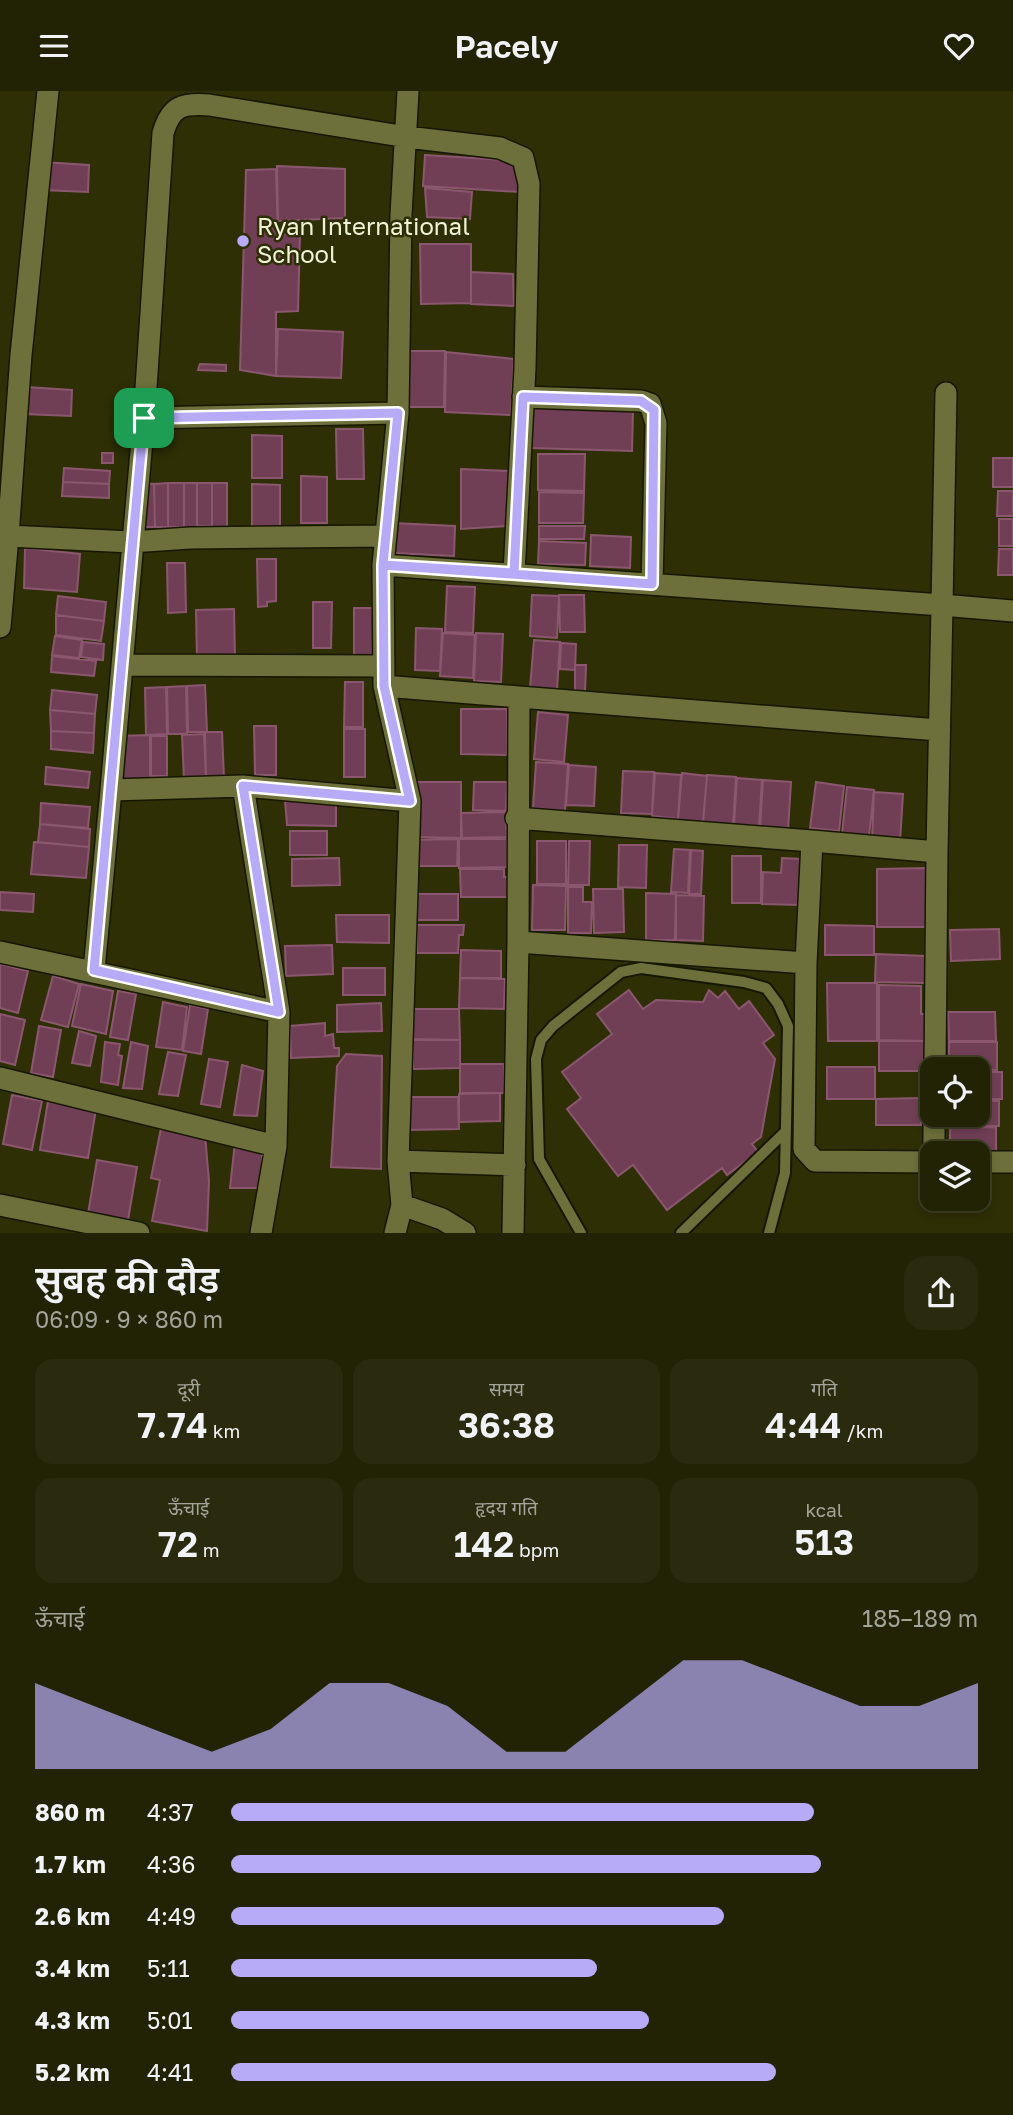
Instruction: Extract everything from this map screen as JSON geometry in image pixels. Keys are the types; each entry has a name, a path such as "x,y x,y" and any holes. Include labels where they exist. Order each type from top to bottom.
{"street":[{"path":"0,627 21,355 48,91"},
{"path":"395,1233 402,1205 398,1161 410,801 384,676 383,565 398,413 401,215 408,91"},
{"path":"94,970 144,418 163,133 167,117 178,107 209,105 407,137 500,148 514,152 523,159 527,167 523,397 514,573"},
{"path":"934,1057 946,394"},
{"path":"523,397 641,401 650,404 656,423 652,584"},
{"path":"144,418 398,413"},
{"path":"8,536 131,542 190,538 386,537"},
{"path":"383,565 1013,611"},
{"path":"122,665 384,676 519,697 939,730"},
{"path":"513,1233 519,697"},
{"path":"111,790 243,786 410,801"},
{"path":"243,786 279,1012 276,1146 261,1233"},
{"path":"516,818 937,852"},
{"path":"812,841 806,963 804,1149 815,1161 920,1161"},
{"path":"518,942 806,963"},
{"path":"0,952 94,970 279,1012"},
{"path":"0,1078 276,1146"},
{"path":"398,1161 515,1165"},
{"path":"990,1162 1013,1162"},
{"path":"0,1205 139,1233"},
{"path":"402,1205 442,1219 465,1233"}],"lane":[{"path":"581,1233 539,1159 536,1059 541,1040 553,1026 621,972 662,968 766,988 778,1004 788,1026 785,1173 769,1233"},
{"path":"681,1233 785,1132"}],"building":[{"path":"425,155 522,161 520,192 423,186"},
{"path":"42,162 89,165 88,192 41,190"},
{"path":"277,166 345,169 345,218 278,221"},
{"path":"276,169 278,234 300,235 298,311 276,312 276,376 240,370 246,170"},
{"path":"425,188 472,192 470,219 427,217"},
{"path":"420,244 471,244 471,303 421,304"},
{"path":"471,272 513,274 514,306 471,304"},
{"path":"278,329 343,332 341,378 276,376"},
{"path":"408,351 445,351 444,407 408,407"},
{"path":"446,352 514,359 511,415 445,412"},
{"path":"200,364 226,365 226,371 198,370"},
{"path":"26,387 72,390 71,416 24,414"},
{"path":"533,408 633,411 632,451 531,448"},
{"path":"336,429 363,429 364,479 337,479"},
{"path":"252,435 282,436 282,478 252,478"},
{"path":"102,453 113,453 113,463 102,463"},
{"path":"538,454 585,454 584,491 538,490"},
{"path":"993,458 1013,458 1013,487 993,487"},
{"path":"64,468 110,471 109,484 63,482"},
{"path":"461,469 509,471 507,526 461,529"},
{"path":"301,476 327,477 327,523 301,523"},
{"path":"63,482 109,484 109,498 62,496"},
{"path":"138,483 154,484 155,527 138,527"},
{"path":"168,483 184,483 184,527 168,527"},
{"path":"168,483 168,527 155,527 154,484"},
{"path":"184,483 197,483 197,527 184,527"},
{"path":"197,483 212,483 212,526 197,526"},
{"path":"212,483 227,483 227,527 212,527"},
{"path":"252,484 280,485 280,532 252,531"},
{"path":"998,491 1013,491 1013,516 997,516"},
{"path":"539,492 584,493 583,523 539,523"},
{"path":"999,519 1013,519 1013,546 999,546"},
{"path":"393,523 455,526 454,556 393,553"},
{"path":"539,526 585,526 584,539 539,539"},
{"path":"591,535 631,537 630,568 590,566"},
{"path":"539,541 586,543 585,565 538,564"},
{"path":"25,548 80,554 77,592 24,588"},
{"path":"999,549 1013,549 1013,575 998,575"},
{"path":"257,559 276,559 276,601 267,602 267,606 258,607"},
{"path":"167,563 185,563 186,612 168,613"},
{"path":"447,586 475,587 473,633 445,632"},
{"path":"532,595 559,596 557,638 530,636"},
{"path":"559,595 584,595 585,632 560,632"},
{"path":"58,596 106,602 104,621 56,615"},
{"path":"313,602 332,602 331,648 313,648"},
{"path":"354,608 373,608 373,656 354,656"},
{"path":"234,609 235,658 197,659 196,610"},
{"path":"56,615 104,621 101,641 56,635"},
{"path":"416,628 442,629 440,671 415,670"},
{"path":"443,633 475,635 473,678 440,676"},
{"path":"476,633 503,634 501,682 474,681"},
{"path":"55,636 82,640 79,658 52,655"},
{"path":"534,640 560,642 557,690 530,688"},
{"path":"83,642 104,644 103,660 81,657"},
{"path":"561,643 576,644 575,670 560,669"},
{"path":"52,656 96,661 94,676 51,672"},
{"path":"575,665 586,665 585,692 575,691"},
{"path":"345,682 363,682 363,727 344,727"},
{"path":"205,685 207,732 188,732 187,686"},
{"path":"186,686 187,734 168,734 167,687"},
{"path":"166,687 167,734 146,735 145,688"},
{"path":"52,690 97,695 95,714 50,710"},
{"path":"461,709 507,709 507,755 461,754"},
{"path":"50,710 95,714 94,733 51,731"},
{"path":"538,712 568,715 564,762 534,759"},
{"path":"254,726 276,726 276,775 255,775"},
{"path":"344,729 365,729 365,777 344,777"},
{"path":"51,731 94,733 93,753 51,749"},
{"path":"205,732 222,732 224,778 206,778"},
{"path":"204,734 206,779 184,780 182,735"},
{"path":"150,735 150,786 120,786 119,736"},
{"path":"151,736 167,736 167,776 151,776"},
{"path":"536,762 568,764 565,811 533,808"},
{"path":"569,765 596,767 594,806 566,805"},
{"path":"46,767 90,772 88,788 45,784"},
{"path":"623,771 654,772 652,814 621,813"},
{"path":"655,773 681,775 678,819 652,816"},
{"path":"682,773 707,776 703,822 678,820"},
{"path":"707,775 736,777 733,826 703,823"},
{"path":"737,778 762,780 759,826 734,825"},
{"path":"763,780 791,782 788,830 760,828"},
{"path":"413,782 461,782 461,838 413,837"},
{"path":"474,782 507,782 506,811 473,810"},
{"path":"816,782 844,786 839,831 810,828"},
{"path":"847,787 874,790 869,836 842,834"},
{"path":"874,792 903,794 900,842 872,840"},
{"path":"285,800 336,802 336,826 287,825"},
{"path":"41,803 90,807 88,828 40,824"},
{"path":"506,812 507,837 462,838 461,813"},
{"path":"40,824 90,829 89,847 38,842"},
{"path":"290,831 327,831 327,855 290,855"},
{"path":"458,839 457,866 412,866 412,840"},
{"path":"459,839 507,839 507,867 459,868"},
{"path":"537,841 566,841 566,884 537,884"},
{"path":"569,841 590,841 589,885 568,885"},
{"path":"34,842 89,847 86,878 31,874"},
{"path":"619,845 647,845 646,888 618,887"},
{"path":"674,849 690,850 688,893 671,892"},
{"path":"691,850 703,851 701,894 689,894"},
{"path":"732,856 761,856 761,903 732,903"},
{"path":"339,858 340,885 292,886 292,859"},
{"path":"782,858 802,859 801,905 762,904 763,872 781,873"},
{"path":"928,868 929,927 877,927 877,869"},
{"path":"460,869 504,869 504,877 509,877 509,897 461,897"},
{"path":"533,885 566,886 565,930 532,930"},
{"path":"568,887 583,887 583,902 592,902 591,933 568,933"},
{"path":"593,889 623,889 624,932 594,933"},
{"path":"0,892 34,894 33,912 0,910"},
{"path":"646,893 676,894 675,940 646,940"},
{"path":"412,894 458,894 458,920 411,920"},
{"path":"676,895 704,896 703,941 676,940"},
{"path":"336,915 389,915 389,943 337,942"},
{"path":"417,925 464,925 463,935 459,935 458,953 417,953"},
{"path":"825,925 874,926 874,955 825,955"},
{"path":"999,929 1000,959 951,961 950,930"},
{"path":"332,945 333,974 286,976 285,946"},
{"path":"461,950 501,951 501,978 460,978"},
{"path":"876,954 926,956 925,983 875,982"},
{"path":"0,964 28,971 18,1013 0,1008"},
{"path":"343,968 385,968 385,995 343,995"},
{"path":"53,976 79,984 68,1027 41,1020"},
{"path":"460,978 505,979 504,1009 459,1008"},
{"path":"827,983 877,983 877,1041 828,1041"},
{"path":"81,984 113,991 106,1034 72,1026"},
{"path":"879,985 921,986 921,1014 927,1014 927,1041 879,1040"},
{"path":"629,990 643,1009 656,1000 703,1002 709,990 718,998 725,991 739,1009 749,1001 774,1035 763,1043 775,1059 761,1137 752,1144 758,1152 727,1175 722,1168 667,1210 633,1165 618,1176 567,1109 581,1098 562,1072 612,1034 597,1014"},
{"path":"118,991 136,994 128,1040 110,1037"},
{"path":"163,1002 187,1007 182,1050 156,1047"},
{"path":"381,1003 382,1031 337,1032 337,1005"},
{"path":"190,1005 208,1009 201,1054 183,1051"},
{"path":"411,1009 459,1009 460,1040 411,1039"},
{"path":"948,1012 995,1012 996,1041 949,1041"},
{"path":"0,1014 25,1020 15,1065 0,1061"},
{"path":"325,1023 325,1036 333,1034 334,1048 339,1048 339,1056 291,1058 290,1026"},
{"path":"39,1026 61,1030 53,1077 31,1073"},
{"path":"79,1031 96,1036 90,1066 72,1063"},
{"path":"413,1040 460,1040 460,1068 413,1069"},
{"path":"879,1041 929,1041 929,1057 920,1057 920,1071 879,1071"},
{"path":"105,1042 120,1044 118,1055 122,1056 118,1085 101,1082"},
{"path":"131,1042 148,1046 142,1089 123,1088"},
{"path":"949,1042 997,1042 997,1070 990,1070 990,1057 949,1057"},
{"path":"168,1052 186,1055 178,1096 159,1094"},
{"path":"346,1054 382,1056 381,1169 331,1167 337,1066"},
{"path":"209,1059 228,1062 220,1107 201,1104"},
{"path":"460,1064 504,1064 504,1093 460,1093"},
{"path":"242,1065 263,1071 257,1116 234,1115"},
{"path":"827,1067 875,1067 875,1099 827,1099"},
{"path":"990,1072 1002,1072 1002,1099 990,1099"},
{"path":"500,1093 500,1121 459,1122 459,1094"},
{"path":"12,1095 42,1101 32,1150 3,1144"},
{"path":"408,1097 458,1097 459,1129 408,1130"},
{"path":"920,1098 920,1125 876,1125 876,1099"},
{"path":"48,1101 96,1109 88,1158 40,1150"},
{"path":"990,1101 999,1101 999,1126 990,1126"},
{"path":"162,1123 205,1135 209,1181 207,1231 152,1221 160,1180 151,1178"},
{"path":"996,1127 996,1153 990,1153 990,1141 950,1141 950,1128"},
{"path":"235,1142 262,1149 262,1188 230,1188"},
{"path":"97,1160 137,1167 128,1220 88,1214"}],"place":[{"name":"Ryan International School","path":"243,241"}],"route":[{"path":"144,418 94,970 279,1012 243,786 410,801 384,686 383,565 652,584 656,423 654,410 650,404 641,401 523,397 514,573 383,565 398,413 144,418"}]}
